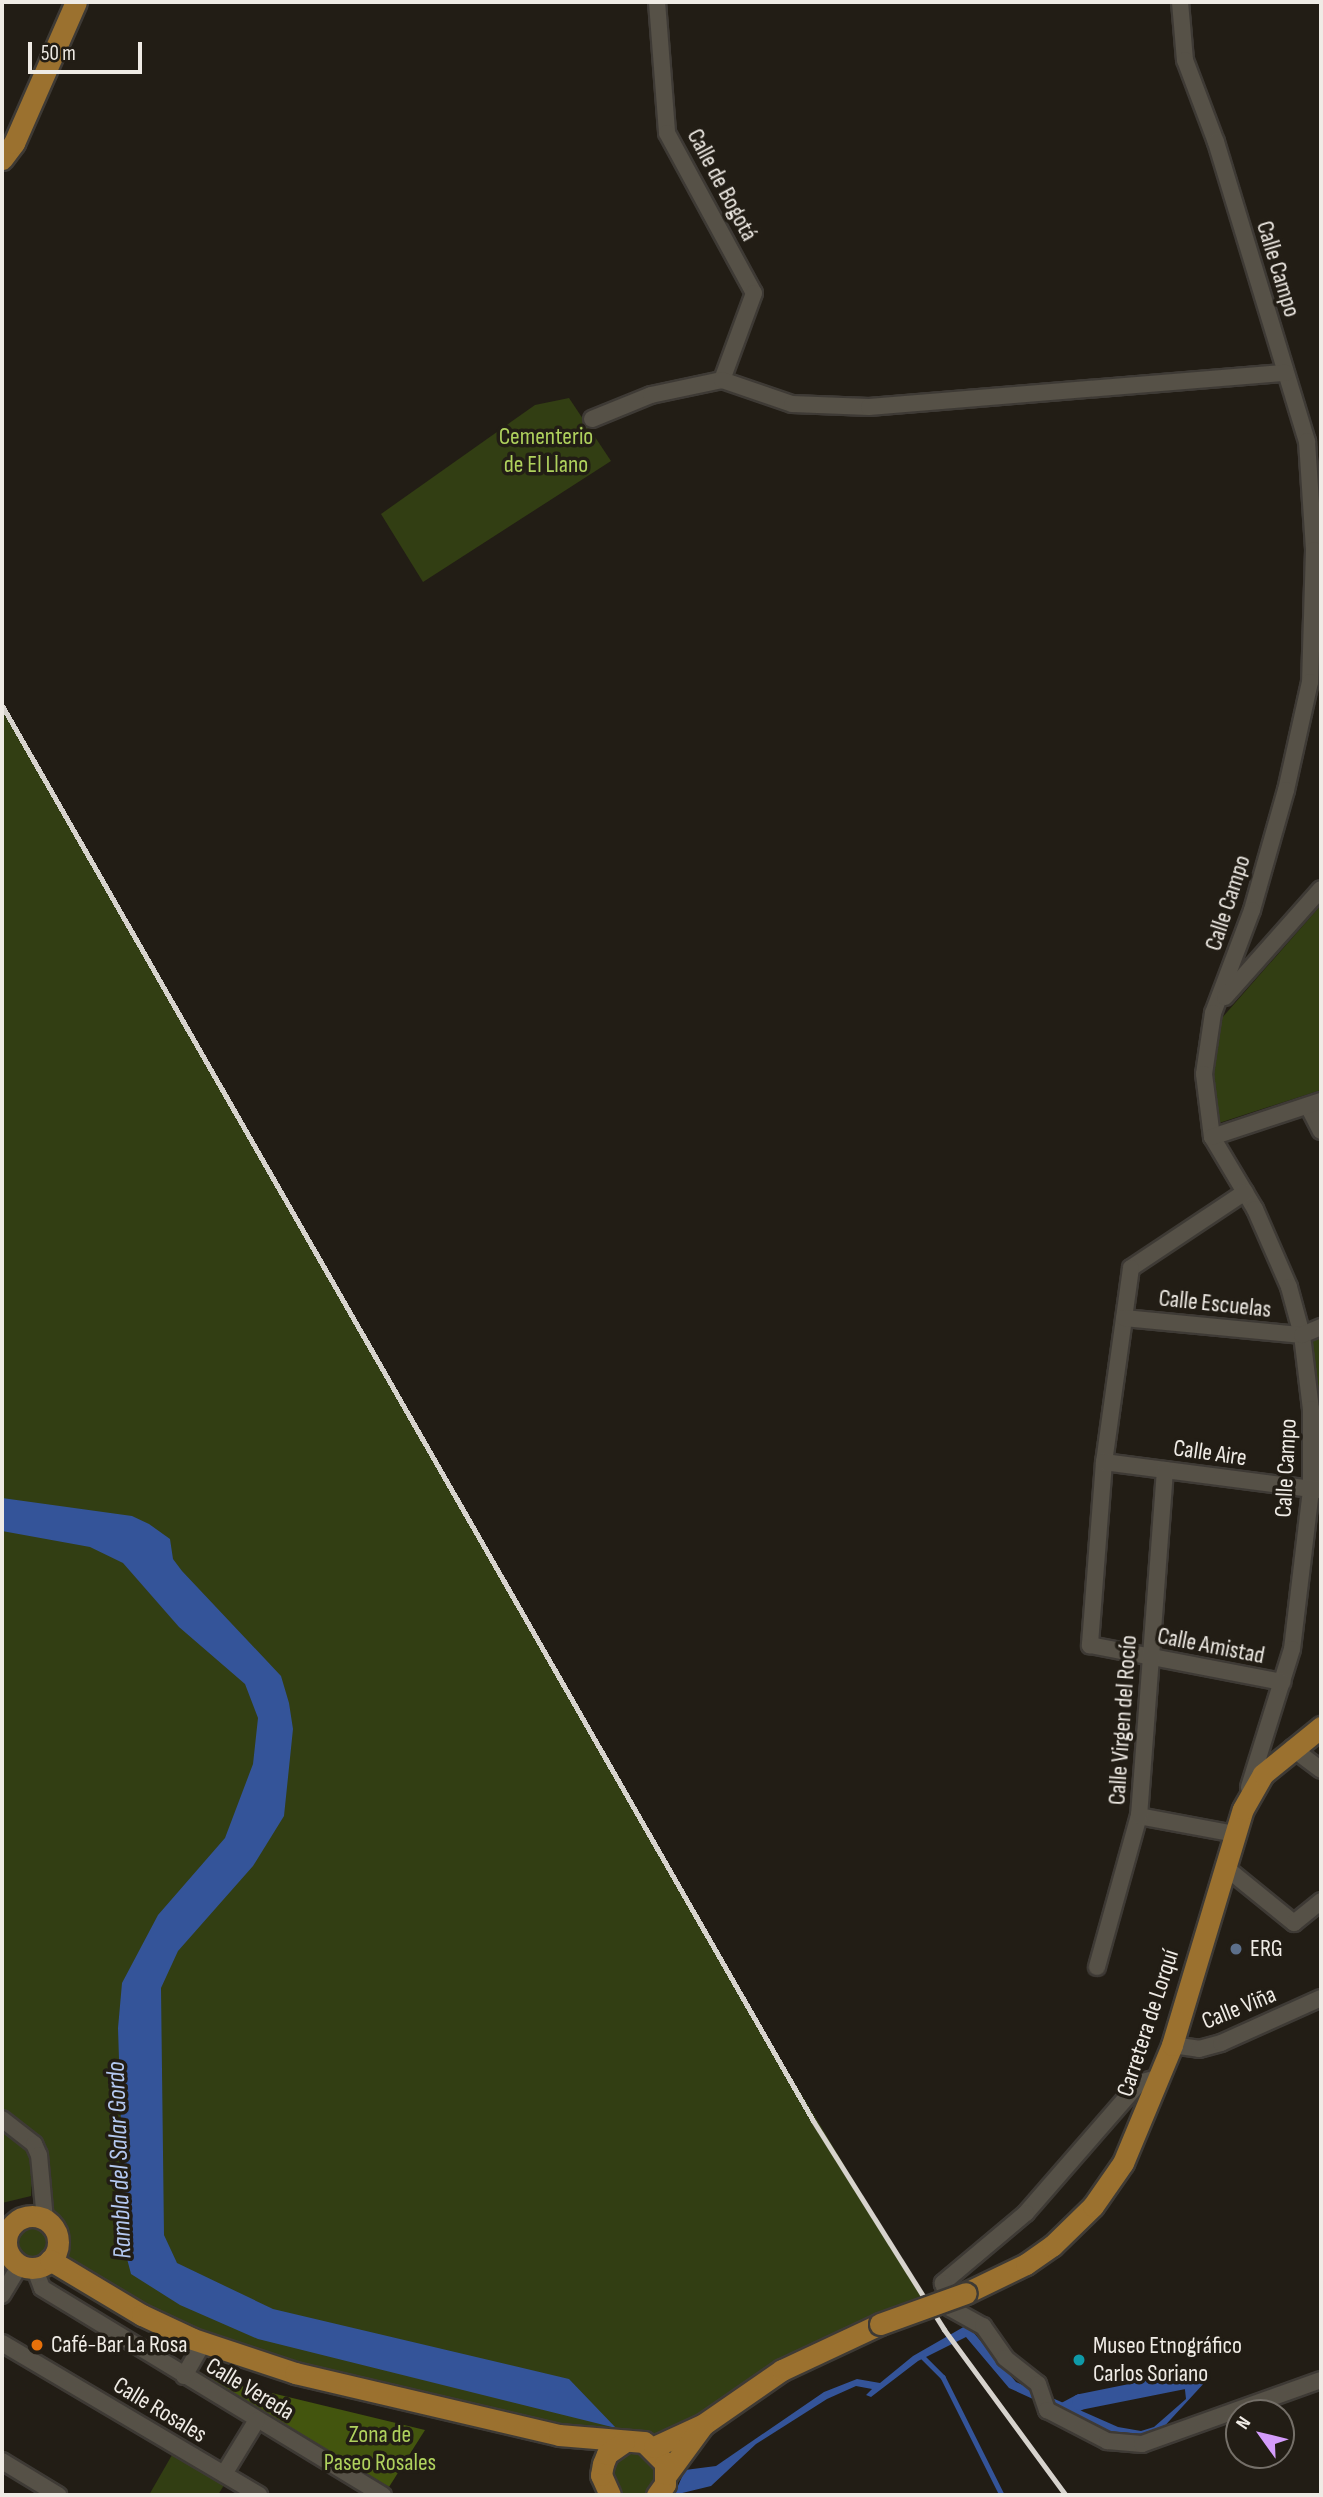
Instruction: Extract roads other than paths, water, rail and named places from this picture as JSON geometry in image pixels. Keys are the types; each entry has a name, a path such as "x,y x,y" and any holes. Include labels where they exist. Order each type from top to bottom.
{"main road":[{"path":"58,41 66,2"},
{"path":"2,159 14,143 76,2"},
{"name":"Carretera de Lorquí","path":"704,2424 786,2368 880,2324 966,2293 1026,2264 1093,2206 1123,2164 1161,2077 1242,1809 1264,1774 1292,1748 1321,1727"},
{"path":"35,2264 57,2239 45,2220 24,2218 5,2235 35,2264 204,2342 307,2376 559,2435 654,2447 704,2424"},
{"path":"657,2495 667,2474 704,2424"},
{"path":"559,2435 591,2456 604,2487"},
{"path":"604,2487 607,2454 624,2442"},
{"path":"654,2447 667,2474"}],"street":[{"name":"Calle de Bogotá","path":"657,2 667,133 754,293 722,380"},
{"name":"Calle Campo","path":"1180,2 1185,60 1216,142 1307,441 1314,550 1310,682 1286,790 1252,910 1213,1013 1204,1074 1212,1137 1245,1192 1289,1287 1302,1335 1311,1409 1316,1490 1292,1649 1242,1809"},
{"path":"592,419 651,395 722,380 792,404 869,407 1286,373"},
{"path":"1213,1013 1321,890"},
{"path":"1212,1137 1315,1103 1321,1131"},
{"path":"1104,1462 1131,1268 1245,1192"},
{"name":"Calle Escuelas","path":"1124,1318 1302,1335"},
{"path":"1302,1335 1321,1326"},
{"name":"Calle Aire","path":"1104,1462 1316,1490"},
{"name":"Calle Amistad","path":"1104,1462 1090,1645 1282,1682"},
{"name":"Calle Virgen del Rocío","path":"1097,1967 1139,1816 1165,1470"},
{"path":"1292,1748 1321,1770"},
{"path":"1139,1816 1235,1834"},
{"path":"1226,1867 1294,1923 1321,1901"},
{"name":"Calle Viña","path":"1172,2045 1199,2049 1221,2043 1321,1998"},
{"path":"1161,2077 1139,2083 1026,2213 943,2283 950,2308 983,2326 1005,2358 1038,2384 1047,2410 1107,2441 1142,2444 1321,2380"},
{"path":"2,2119 34,2144 39,2154 45,2220"},
{"path":"2,2295 35,2264"},
{"name":"Calle Vereda","path":"35,2264 42,2288 383,2495"},
{"path":"184,2376 204,2342"},
{"name":"Calle Rosales","path":"2,2343 259,2495"},
{"path":"224,2474 257,2420"},
{"path":"2,2461 58,2495"}],"water":[{"path":"2,1498 132,1516 170,1539 173,1559 182,1571 281,1676 289,1703 293,1729 284,1816 253,1866 178,1951 161,1988 164,2235 177,2263 273,2309 569,2379 616,2428 258,2339 180,2305 131,2274 125,2251 118,2028 122,1983 158,1915 225,1838 253,1764 258,1718 245,1684 179,1627 123,1563 90,1547 2,1531"},
{"path":"967,2325 1016,2382 1118,2427 1141,2431 1154,2427 1186,2399 1184,2381 1196,2372 1203,2372 1206,2381 1152,2437 1126,2436 1101,2430 1009,2388 966,2337 918,2361 871,2397 866,2395 872,2389 856,2386 827,2399 756,2444 711,2486 674,2495 685,2470 716,2466 824,2392 857,2379 880,2383 913,2356"}],"waterway":[{"name":"Rambla del Salar Gordo","path":"921,2355 943,2377 1002,2495"},
{"path":"1065,2410 1080,2402 1184,2381"}],"railway":[{"path":"2,705 813,2120 944,2329 1066,2495"}],"place":[{"name":"ERG","path":"1236,1949"},
{"name":"Café-Bar La Rosa","path":"37,2345"},
{"name":"Museo Etnográfico Carlos Soriano","path":"1079,2360"}],"park label":[{"name":"Cementerio de El Llano","path":"546,451"},
{"name":"Zona de Paseo Rosales","path":"380,2449"}]}
